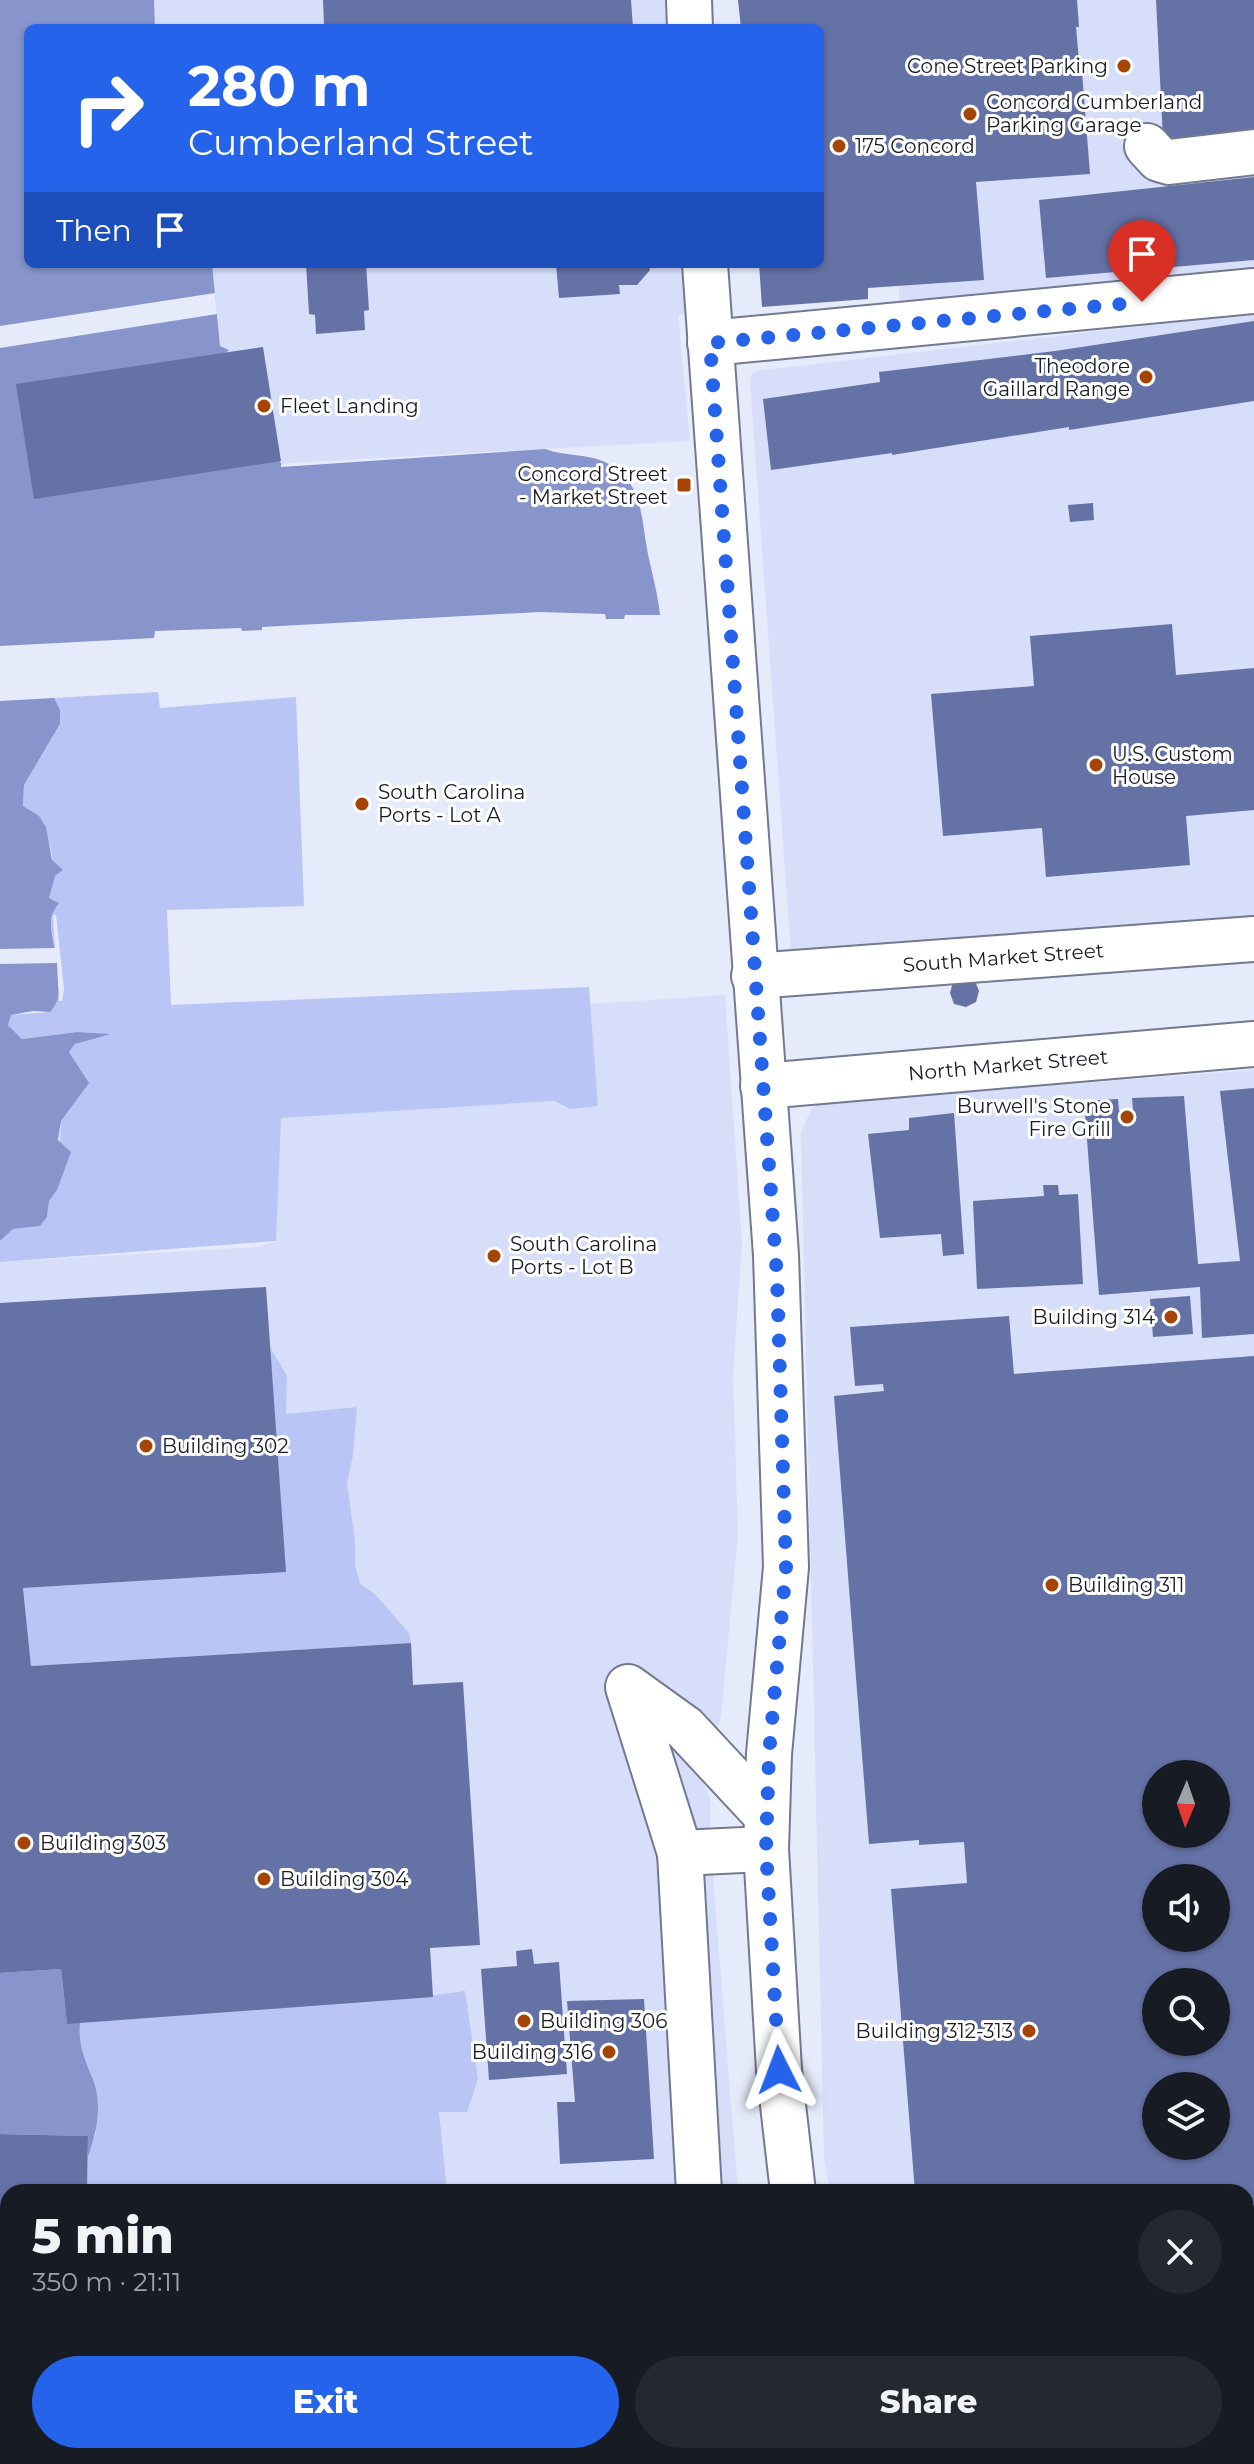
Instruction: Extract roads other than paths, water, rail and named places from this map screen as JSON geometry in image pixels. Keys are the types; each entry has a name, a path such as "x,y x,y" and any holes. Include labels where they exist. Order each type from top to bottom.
{"street":[{"path":"689,0 690,24"},
{"path":"1147,146 1159,159 1169,162 1254,152"},
{"path":"705,268 776,1255 786,1567 769,1754 766,1832 779,2070 792,2184"},
{"path":"710,343 1254,291"},
{"name":"South Market Street","path":"754,976 1254,939"},
{"name":"North Market Street","path":"763,1086 1254,1044"},
{"path":"699,2184 680,1853 628,1687 685,1728 766,1832"},
{"path":"680,1853 766,1832"}],"place":[{"name":"Cone Street Parking","path":"1124,66"},
{"name":"Concord Cumberland Parking Garage","path":"970,114"},
{"name":"175 Concord","path":"839,146"},
{"name":"Theodore Gaillard Range","path":"1146,377"},
{"name":"Fleet Landing","path":"264,406"},
{"name":"Concord Street - Market Street","path":"684,485"},
{"name":"U.S. Custom House","path":"1096,765"},
{"name":"South Carolina Ports - Lot A","path":"362,804"},
{"name":"Burwell's Stone Fire Grill","path":"1127,1117"},
{"name":"South Carolina Ports - Lot B","path":"494,1256"},
{"name":"Building 314","path":"1171,1317"},
{"name":"Building 302","path":"146,1446"},
{"name":"Building 311","path":"1052,1585"},
{"name":"Building 303","path":"24,1843"},
{"name":"Building 304","path":"264,1879"},
{"name":"Building 306","path":"524,2021"},
{"name":"Building 312-313","path":"1029,2031"},
{"name":"Building 316","path":"609,2052"}]}
